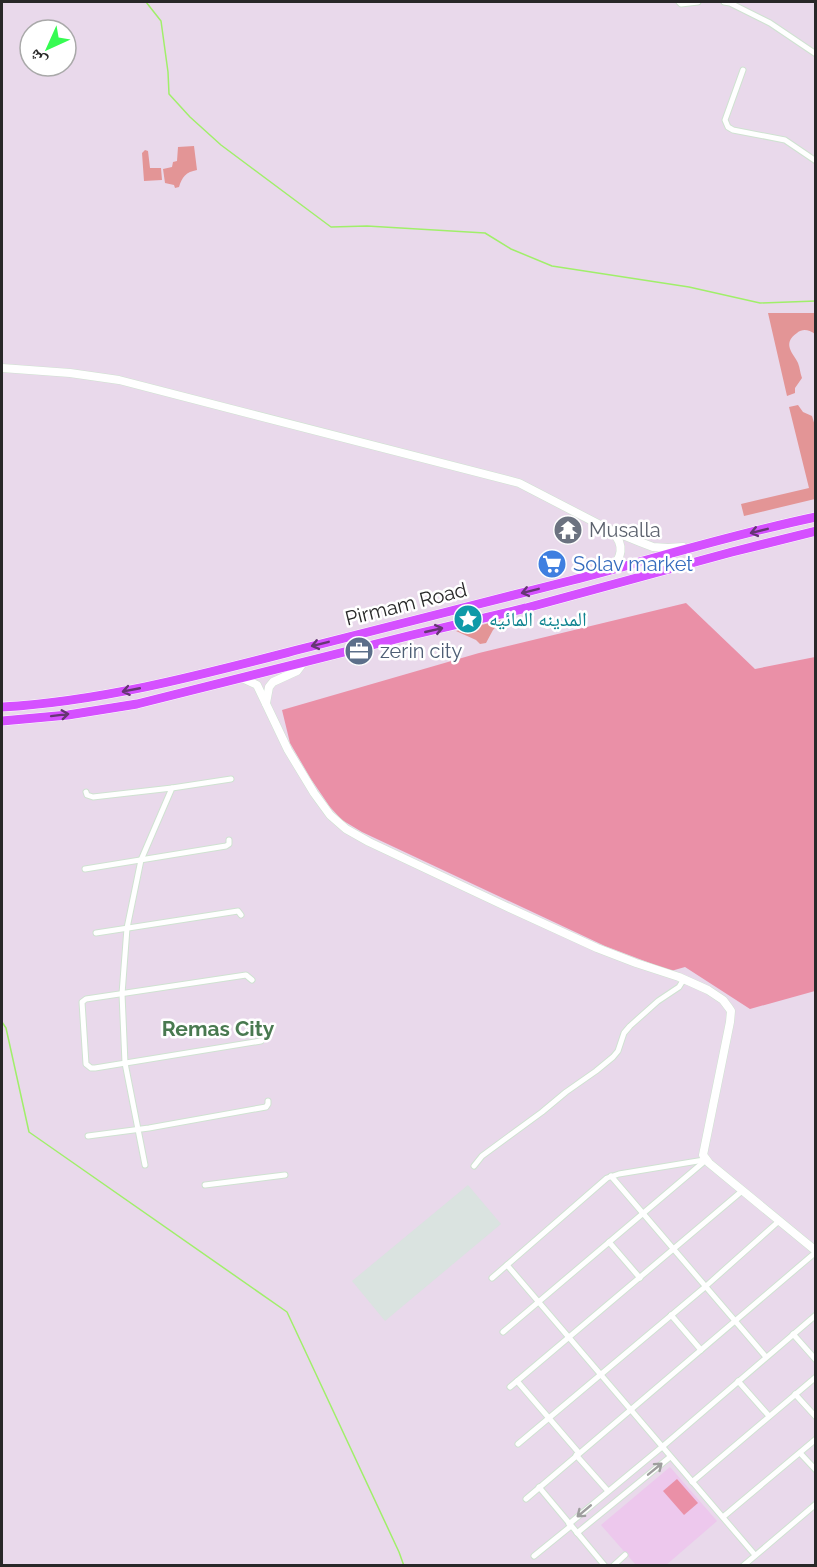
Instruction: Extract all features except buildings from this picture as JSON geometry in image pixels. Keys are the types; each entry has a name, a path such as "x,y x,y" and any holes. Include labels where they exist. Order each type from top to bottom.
{"highway":[{"path":"812,518 814,532"},
{"name":"Pirmam Road","path":"2,707 38,705 134,690 224,669 812,518"},
{"name":"Pirmam Road","path":"2,721 68,715 137,704 493,616 814,532"},
{"path":"484,603 493,616"}],"street":[{"path":"679,2 681,4 698,2"},
{"path":"724,2 770,23 816,54"},
{"path":"743,70 725,120 728,127 733,130 785,140 816,161"},
{"path":"2,368 70,373 119,380 457,466 519,483 606,528 653,547 693,547"},
{"path":"602,572 613,566 621,554 619,540 606,528"},
{"path":"266,704 269,687 273,682 297,671 303,663"},
{"path":"243,678 257,685 288,750 314,794 330,815 346,829 586,943 684,979 719,997 731,1011 730,1022 703,1155 742,1191 816,1252 526,1499"},
{"path":"86,792 87,795 93,797 231,779"},
{"path":"145,1165 125,1063 122,994 127,928 141,860 172,788"},
{"path":"85,869 226,846 229,840"},
{"path":"96,933 238,911 241,915"},
{"path":"252,980 246,975 86,999 82,1002 86,1064 91,1068 261,1041"},
{"path":"474,1166 496,1145 613,1057 618,1051 626,1030 638,1017 678,987 684,979"},
{"path":"88,1136 138,1130 266,1107 268,1101"},
{"path":"492,1278 612,1176 706,1160"},
{"path":"503,1332 706,1160"},
{"path":"205,1185 285,1175"},
{"path":"612,1176 766,1357"},
{"path":"510,1387 742,1191"},
{"path":"518,1444 705,1287 779,1221"},
{"path":"609,1242 640,1278"},
{"path":"507,1265 755,1555"},
{"path":"534,1556 816,1315"},
{"path":"671,1316 701,1350"},
{"path":"793,1334 816,1360"},
{"path":"692,1482 816,1377"},
{"path":"517,1381 608,1491"},
{"path":"738,1381 770,1416"},
{"path":"795,1394 816,1417"},
{"path":"723,1517 816,1439"},
{"path":"800,1452 816,1470"},
{"path":"577,1533 670,1457"},
{"path":"539,1487 605,1566"},
{"path":"743,1566 816,1504"},
{"path":"810,1509 816,1516"},
{"path":"613,1566 625,1555"},
{"path":"592,1566 599,1559"}],"shaded area":[{"path":"194,146 197,170 185,175 179,187 175,188 174,185 165,183 163,169 172,167 173,162 177,161 178,147"},
{"path":"145,150 148,151 150,168 161,168 162,180 144,181 142,153"},
{"path":"768,313 815,313 815,334 802,330 790,341 790,349 798,363 802,378 795,388 795,393 787,396"},
{"path":"798,405 803,412 812,416 816,429 815,499 744,516 741,504 809,488 789,407"},
{"path":"686,603 755,669 815,657 815,991 750,1009 685,967 671,971 605,946 362,832 342,820 330,807 290,743 282,710 479,653"},
{"path":"502,620 486,643 480,644 456,631"},
{"path":"468,1185 501,1224 385,1321 352,1281"},
{"path":"670,1467 717,1521 665,1566 636,1565 601,1525"},
{"path":"677,1479 698,1503 684,1515 663,1491"}],"waterway":[{"path":"146,2 161,21 169,94 221,145 331,227 367,226 485,233 511,249 552,266 689,287 760,303 816,301"},
{"path":"2,1022 6,1028 29,1132 287,1312 404,1566"}],"place":[{"name":"Musalla","path":"568,530"},
{"name":"Solav market","path":"552,564"},
{"name":"المدينه المائيه","path":"468,619"},
{"name":"zerin city","path":"359,651"}],"district":[{"name":"Remas City","path":"218,1028"}]}
